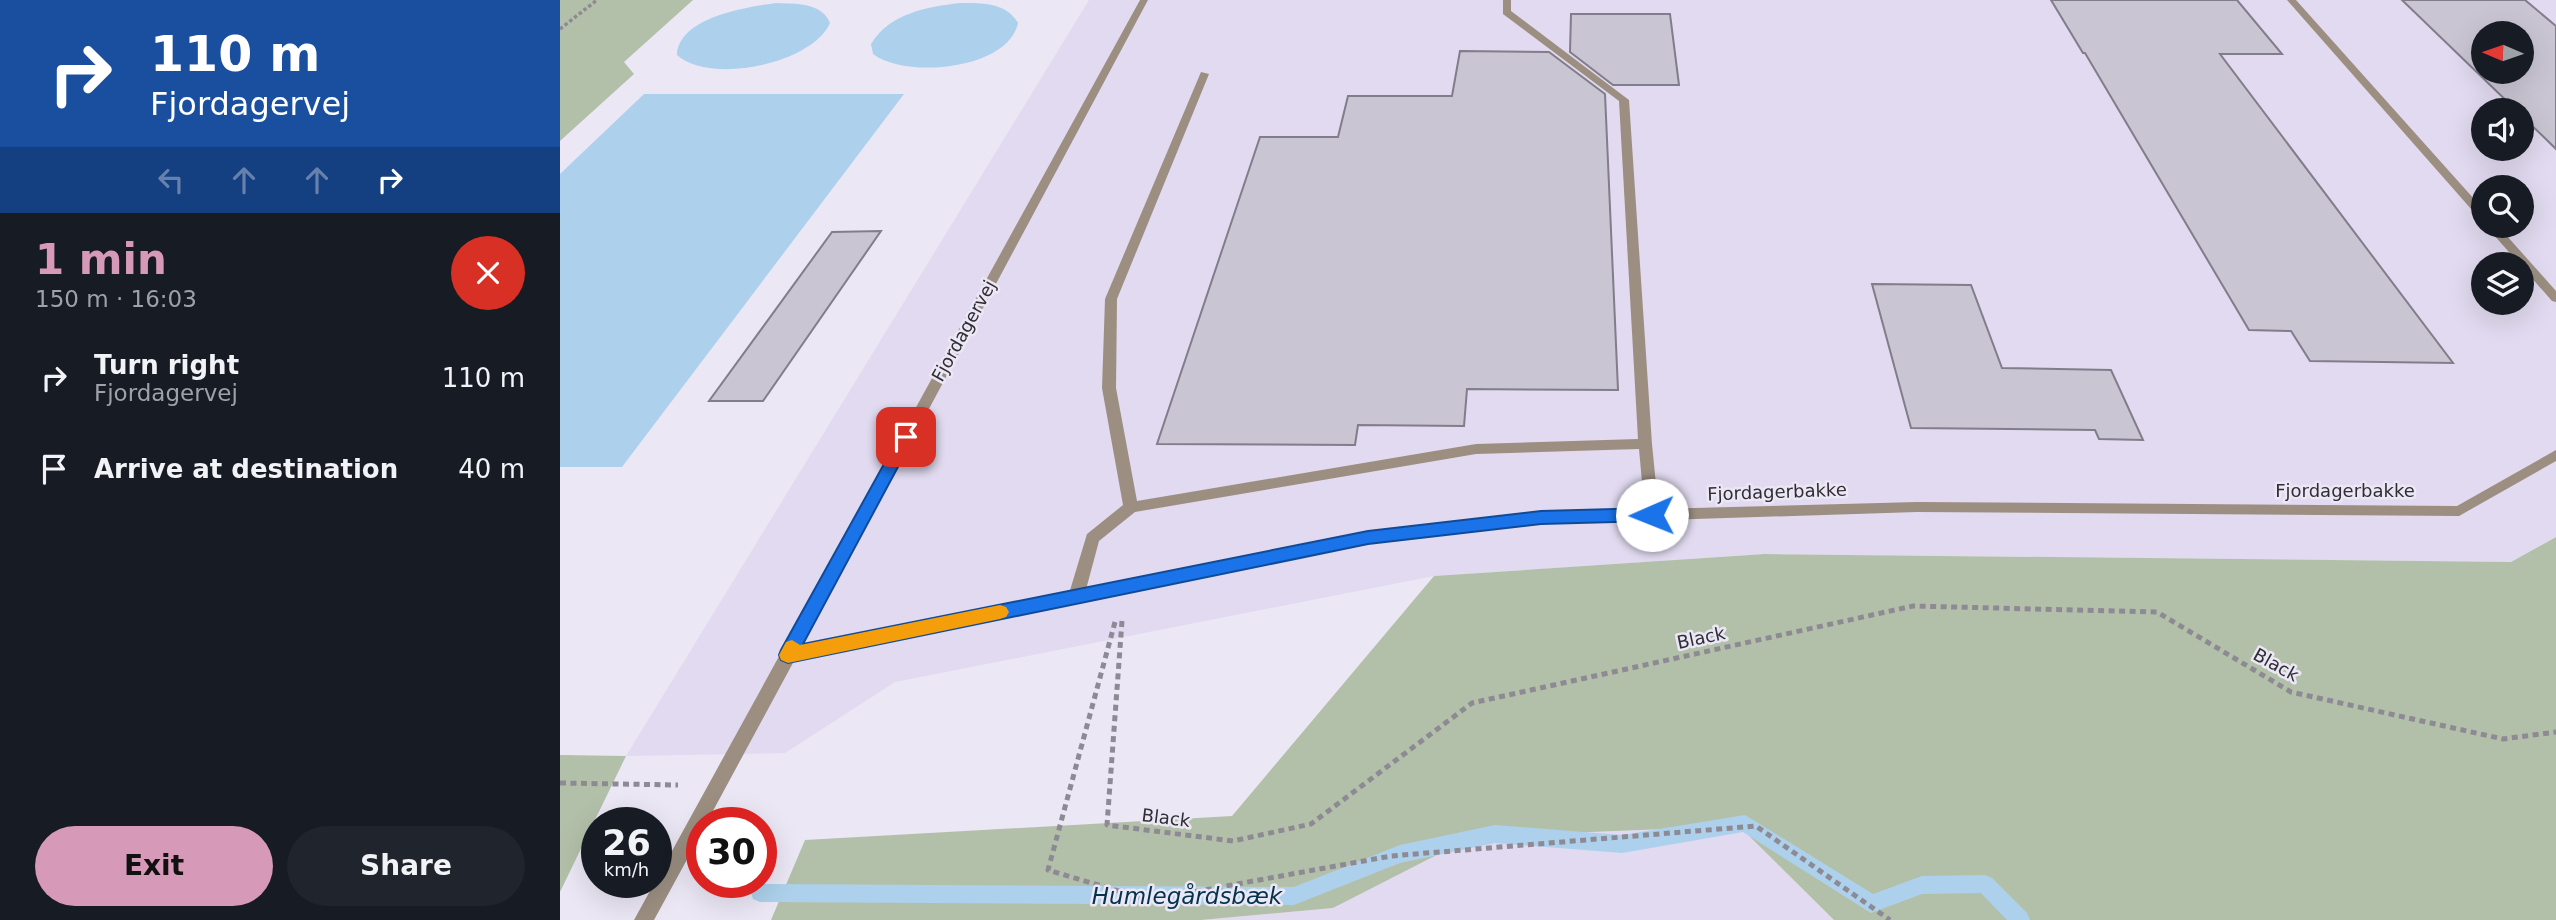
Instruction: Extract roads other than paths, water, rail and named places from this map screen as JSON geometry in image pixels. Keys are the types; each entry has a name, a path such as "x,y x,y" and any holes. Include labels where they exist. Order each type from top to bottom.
{"street":[{"name":"Fjordagervej","path":"645,920 1144,0"},
{"path":"1507,0 1506,12 1624,100 1645,444 1652,515"},
{"path":"2291,0 2471,202"},
{"path":"1131,507 1110,388 1111,299 1204,74"},
{"path":"2503,238 2556,298"},
{"path":"1076,597 1092,538 1131,507 1476,449 1645,444"},
{"name":"Fjordagerbakke","path":"788,655 1368,538 1541,517 1917,507 2459,511 2556,454"}],"water":[{"path":"776,3 814,8 821,11 830,23 820,37 803,50 759,66 712,68 692,64 677,55 681,42 689,31 702,23 732,11"},
{"path":"960,3 992,5 1007,11 1018,23 1010,39 996,51 976,60 931,68 888,62 873,54 871,44 888,25 899,18 922,10"},
{"path":"644,94 904,94 622,467 560,467 560,174"}],"waterway":[{"name":"Humlegårdsbæk","path":"777,893 1294,896 1400,854 1495,834 1622,844 1745,823 1871,904 1922,885 1985,884 2020,920"}]}
